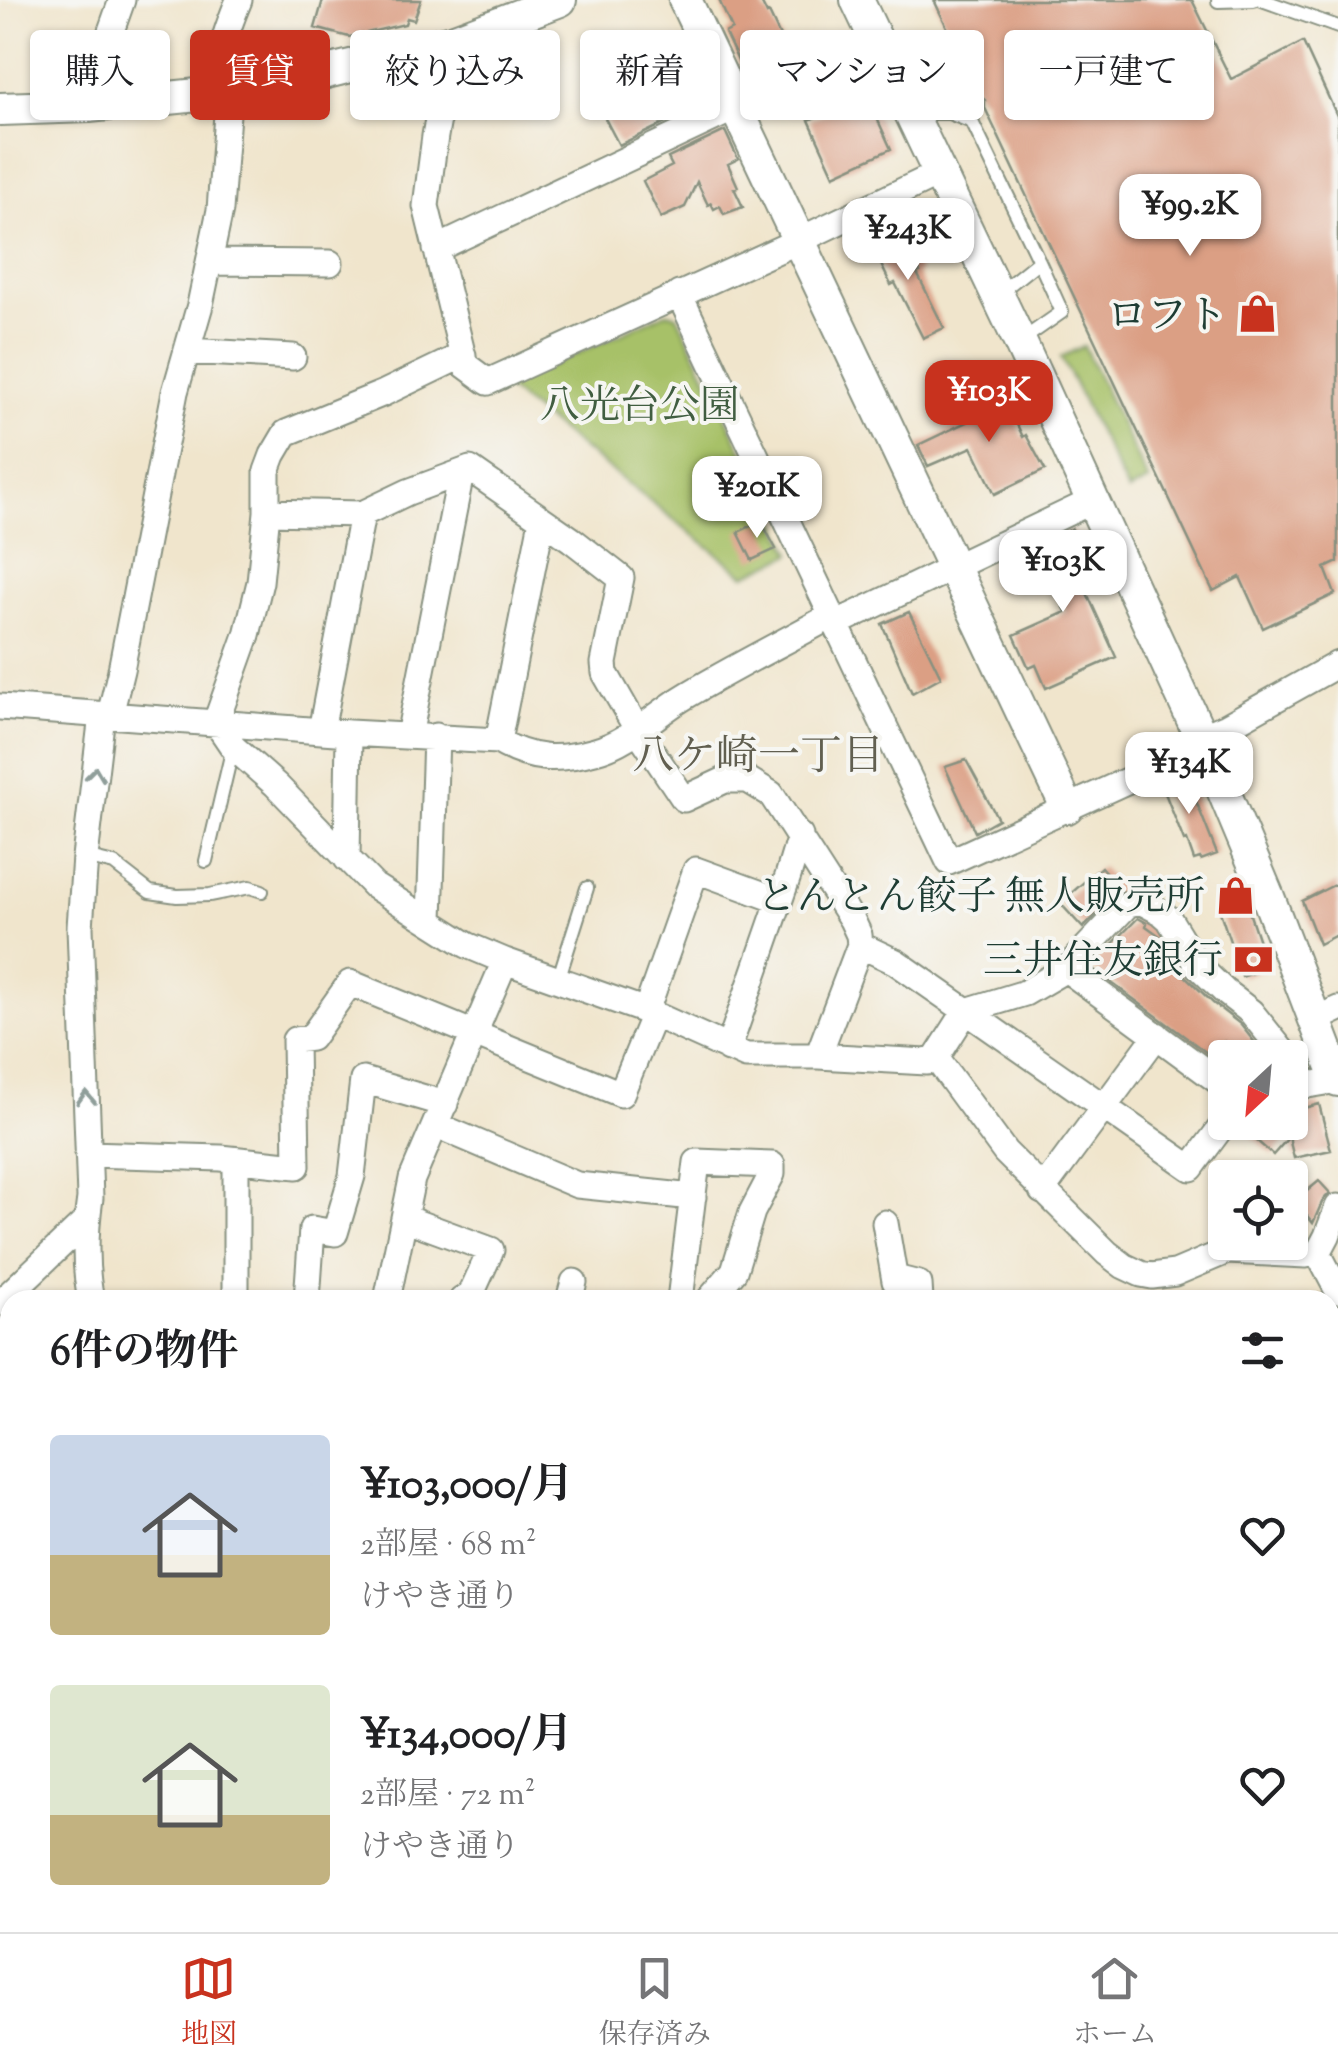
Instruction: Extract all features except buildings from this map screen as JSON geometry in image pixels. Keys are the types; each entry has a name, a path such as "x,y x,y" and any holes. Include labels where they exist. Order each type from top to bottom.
{"street":[{"path":"112,30 122,0"},
{"path":"227,30 239,0"},
{"path":"483,30 560,0"},
{"path":"684,0 1067,807"},
{"path":"857,0 872,30"},
{"path":"0,109 30,108"},
{"path":"436,249 735,108"},
{"path":"89,1290 90,1198 80,927 85,857 106,715 120,670 175,392 220,210 227,120"},
{"path":"438,120 426,206 465,364 488,382 940,173"},
{"path":"916,120 1203,741 1268,897 1326,1014 1338,1080 1308,1086"},
{"path":"209,262 330,263"},
{"path":"679,294 948,862 1335,674"},
{"path":"187,351 293,357"},
{"path":"216,722 247,635 260,582 267,471 286,433 463,355"},
{"path":"267,512 362,514 470,469 621,578 604,663 637,729 684,799 725,780 748,780 772,794 859,935 860,945 818,1056"},
{"path":"410,736 461,473"},
{"path":"0,707 498,741 518,753 560,759 615,744 681,699 833,620 1092,501"},
{"path":"321,730 362,514"},
{"path":"498,741 542,520"},
{"path":"216,722 234,747 374,886 468,945 505,962 650,1012 746,1056 927,1062 936,1058 966,1011 1025,993 1066,969 1128,904 1140,901 1168,918 1197,965 1251,1012 1274,1040"},
{"path":"347,858 350,733"},
{"path":"430,920 436,736"},
{"path":"728,1049 800,836"},
{"path":"88,1154 221,1158 296,1166 295,1040 310,1038 350,983 621,1094 696,870 778,900"},
{"path":"860,945 896,962 1191,1168 1212,1140"},
{"path":"389,1290 412,1180 505,962"},
{"path":"1066,969 1208,1074"},
{"path":"1042,1191 1157,1036"},
{"path":"936,1058 1005,1152 1124,1266 1152,1276 1175,1273 1228,1251 1318,1253"},
{"path":"307,1290 312,1229 334,1233 352,1176 363,1080 577,1185 693,1197"},
{"path":"236,1161 237,1290"},
{"path":"681,1290 697,1162 772,1165 772,1174 752,1212 734,1271 718,1290"},
{"path":"1318,1253 1338,1207"},
{"path":"404,1218 491,1250 473,1290"},
{"path":"14,1290 87,1220"},
{"path":"885,1223 895,1281 919,1284 919,1290"},
{"path":"1318,1253 1337,1290"}],"lane":[{"path":"1218,1 1254,0"},
{"path":"1262,0 1338,27"},
{"path":"967,120 972,122 1062,312 1020,342"},
{"path":"997,294 1040,261"},
{"path":"206,861 234,747"},
{"path":"85,857 114,864 150,892 178,896 250,887 262,891"},
{"path":"558,980 586,888"}],"green space":[{"name":"八光台公園","path":"668,312 677,315 792,554 745,575 504,387"},
{"path":"1084,346 1148,481 1128,491 1061,357"}],"place":[{"name":"ロフト","path":"1257,314"},
{"name":"とんとん餃子 無人販売所","path":"1235,895"},
{"name":"三井住友銀行","path":"1253,959"}],"district":[{"name":"八ケ崎一丁目","path":"758,754"}]}
